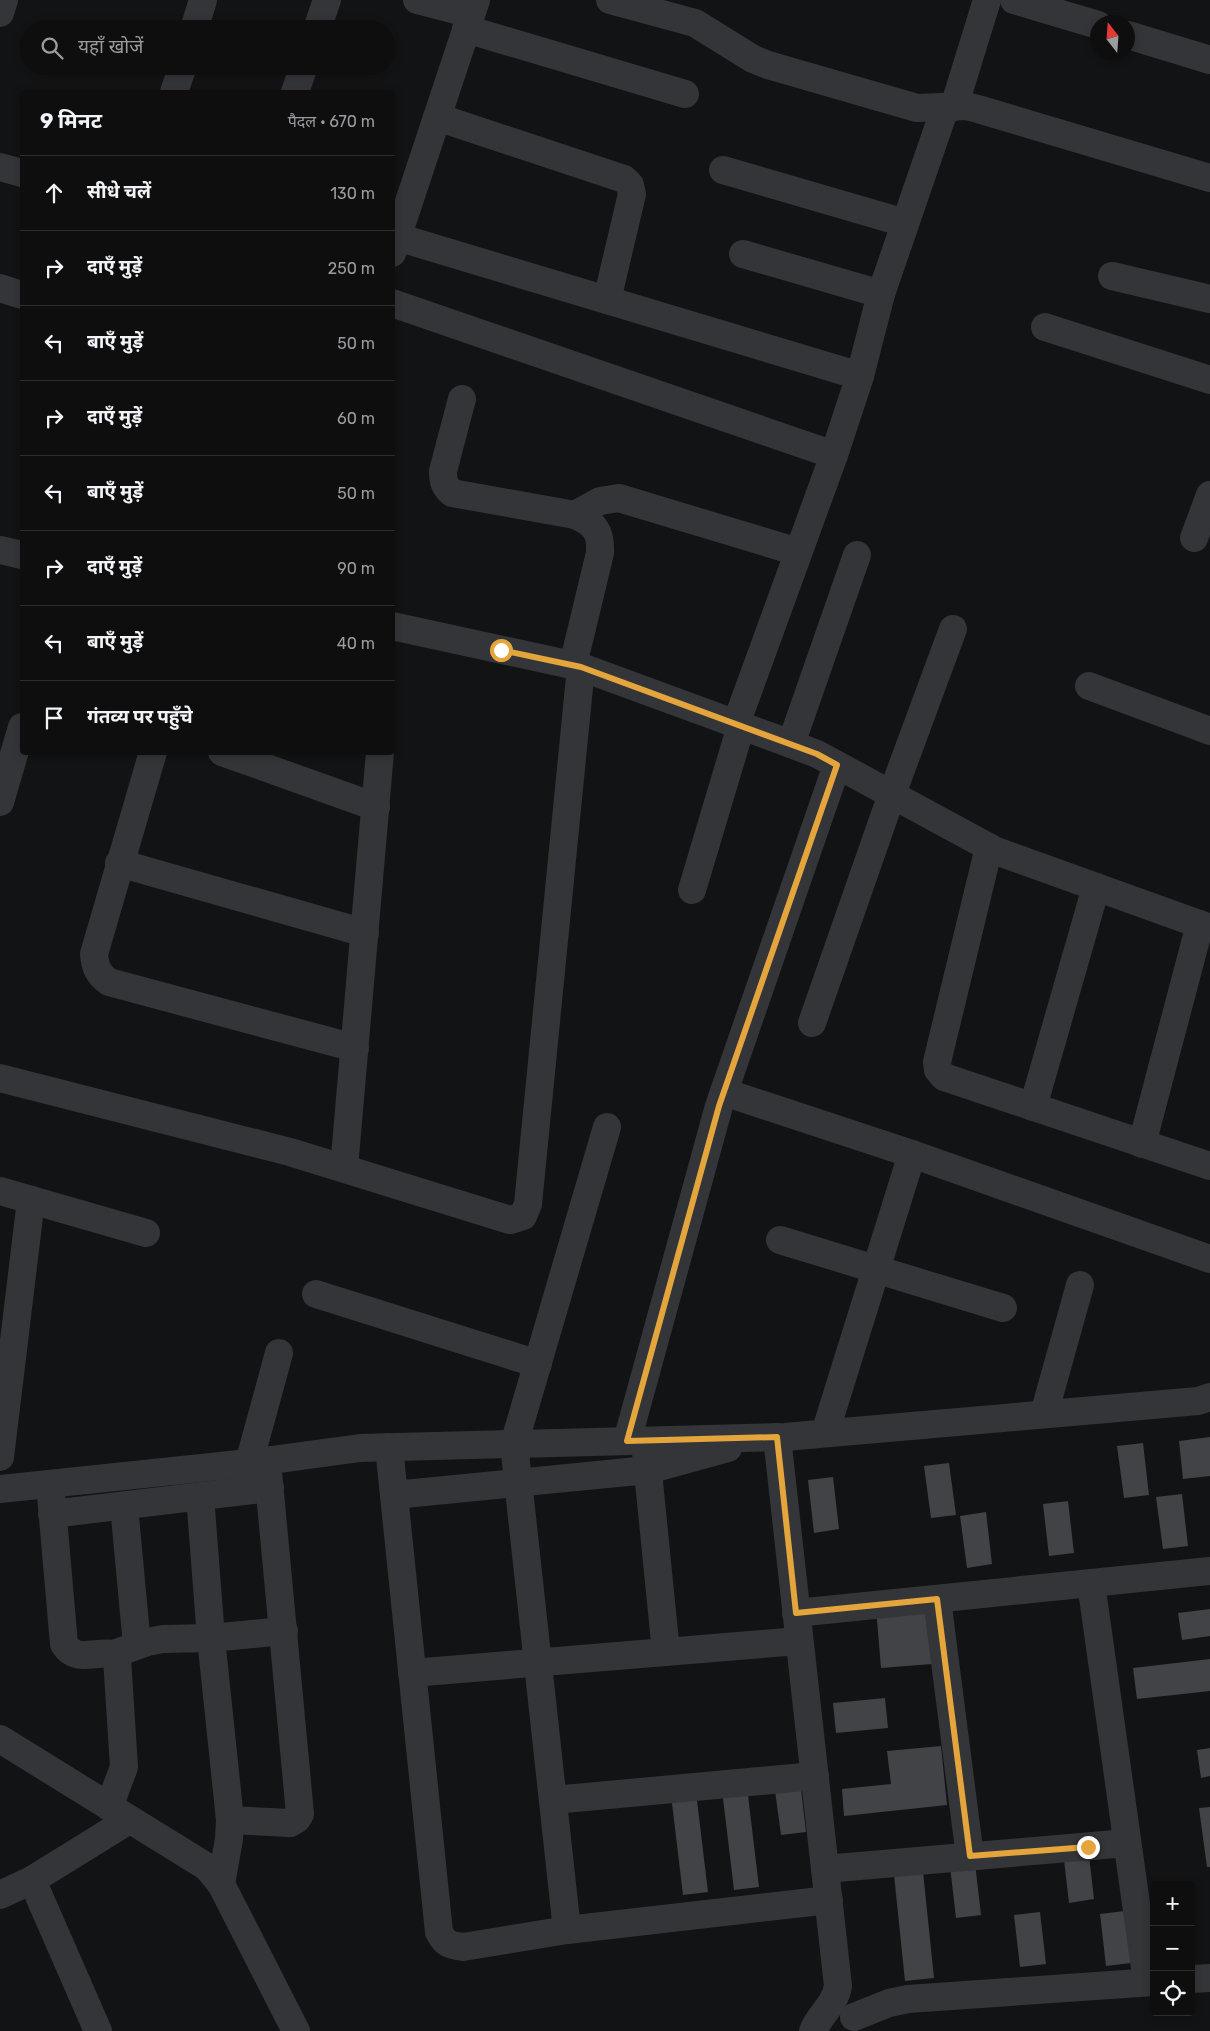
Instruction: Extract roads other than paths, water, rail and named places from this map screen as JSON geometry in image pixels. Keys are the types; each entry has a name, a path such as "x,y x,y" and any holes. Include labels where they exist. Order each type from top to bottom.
{"street":[{"path":"0,13 4,0"},
{"path":"197,20 203,0"},
{"path":"320,20 327,0"},
{"path":"417,0 471,14 685,94"},
{"path":"610,0 695,22 752,59 768,65 917,108 966,106 978,109 1210,178"},
{"path":"692,890 738,725 834,455 860,376 882,294 905,223 950,107 987,0"},
{"path":"1014,0 1090,24"},
{"path":"471,14 395,245 607,300 860,376"},
{"path":"1135,37 1210,60"},
{"path":"175,90 179,75"},
{"path":"296,90 301,75"},
{"path":"437,117 624,179 630,186 632,194 607,300"},
{"path":"0,168 20,173"},
{"path":"723,170 905,223"},
{"path":"743,254 882,294"},
{"path":"1112,276 1210,299"},
{"path":"0,288 20,294"},
{"path":"395,303 834,455"},
{"path":"1045,327 1210,380"},
{"path":"0,1078 290,1152 510,1220 523,1216 528,1204 577,666 600,553 601,539 596,529 587,520 575,515 452,493 446,488 443,482 443,471 462,399"},
{"path":"1194,538 1210,495"},
{"path":"575,515 600,501 619,498 798,552"},
{"path":"0,550 20,555"},
{"path":"791,744 857,555"},
{"path":"395,627 577,666 791,744 817,754 989,847 1205,926 1142,1144"},
{"path":"812,1023 892,794 953,629"},
{"path":"1089,686 1210,731"},
{"path":"0,802 20,734"},
{"path":"152,755 94,954 95,966 100,976 109,982 355,1048"},
{"path":"230,755 376,807"},
{"path":"344,1168 380,755"},
{"path":"666,1652 648,1470 636,1441 712,1130 837,765"},
{"path":"989,847 937,1062 938,1070 944,1077 1210,1166"},
{"path":"120,863 365,933"},
{"path":"1033,1107 1096,887"},
{"path":"724,1092 912,1154 1210,1259"},
{"path":"567,1930 514,1444 607,1127"},
{"path":"825,1433 912,1154"},
{"path":"0,1191 146,1233"},
{"path":"0,1457 31,1200"},
{"path":"780,1240 1003,1308"},
{"path":"1044,1414 1080,1285"},
{"path":"316,1294 538,1364"},
{"path":"230,1820 290,1823 297,1820 300,1814 270,1488 258,1462 279,1353"},
{"path":"0,1489 258,1462 343,1449 772,1437 1198,1400 1210,1397"},
{"path":"394,1495 648,1470 772,1437"},
{"path":"772,1437 796,1613 815,1776 838,1986 836,1995 850,2017"},
{"path":"388,1447 439,1932 444,1941 451,1946 463,1947 567,1930 828,1900"},
{"path":"50,1484 64,1644 68,1652 75,1655 125,1650 163,1639 211,1638 284,1631"},
{"path":"52,1514 270,1488"},
{"path":"200,1496 211,1638 230,1820 229,1839 221,1884"},
{"path":"0,1894 32,1880 119,1813 124,1767 117,1658 125,1650 124,1506"},
{"path":"796,1613 1210,1571"},
{"path":"813,2031 821,2016 850,2017 890,2003 908,1999 1150,1982 1127,1843 1090,1583"},
{"path":"937,1599 970,1856"},
{"path":"412,1673 799,1641"},
{"path":"0,1739 207,1867 221,1884 296,2031"},
{"path":"553,1800 815,1776"},
{"path":"825,1869 1127,1843"},
{"path":"32,1880 98,2031"},
{"path":"1195,1979 1210,1978"}]}
